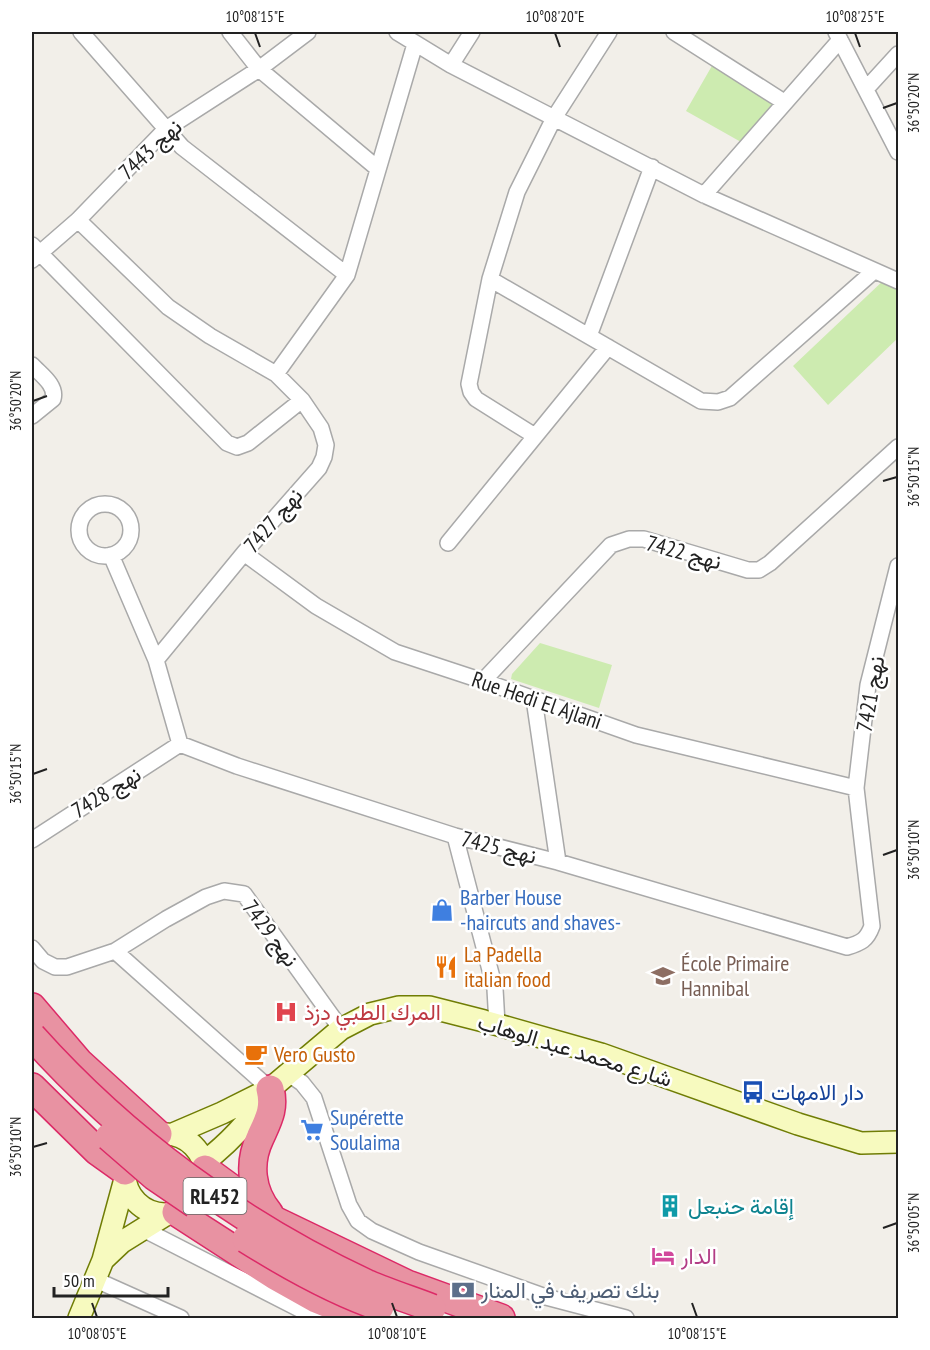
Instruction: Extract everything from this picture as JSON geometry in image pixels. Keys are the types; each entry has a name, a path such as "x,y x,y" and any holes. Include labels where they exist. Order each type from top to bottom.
{"highway":[{"path":"32,1007 79,1062 166,1134"},
{"name":"RL452","path":"32,1036 67,1075 124,1127 185,1175 259,1226 422,1313"},
{"name":"RL452","path":"32,1061 91,1122 154,1176 248,1240 297,1270 338,1290 422,1313 462,1318"},
{"path":"276,1221 259,1196 252,1168 254,1153 270,1118 279,1082"},
{"path":"35,1098 125,1175"},
{"path":"204,1166 276,1221 407,1284 501,1318"},
{"path":"172,1213 316,1299 363,1318"}],"street":[{"path":"81,32 182,147 347,274"},
{"path":"230,32 260,69 377,168"},
{"name":"نهج 7443","path":"34,253 78,220 166,129 260,69 308,32"},
{"path":"397,32 450,65 704,195 898,281"},
{"path":"450,65 472,32"},
{"path":"535,436 476,399 471,392 470,384 490,279 517,192 554,118 609,32"},
{"path":"674,32 784,102"},
{"path":"704,195 838,36 898,152"},
{"path":"276,374 347,274 415,44"},
{"path":"866,89 898,54"},
{"path":"588,336 652,167"},
{"name":"نهج 7427","path":"78,220 168,307 210,336 276,374 302,400 321,428 326,445 319,468 244,553 156,660"},
{"path":"34,253 227,443 237,447 248,443 302,400"},
{"path":"490,279 701,401 718,402 730,398 874,271"},
{"path":"448,543 608,347"},
{"path":"32,365 51,386 55,395 32,416"},
{"name":"نهج 7422","path":"483,681 611,545 629,539 644,539 748,570 759,570 770,563 898,447"},
{"name":"Rue Hedi El Ajlani","path":"244,553 316,606 394,652 636,735 856,788"},
{"path":"111,555 156,660 180,744"},
{"name":"نهج 7421","path":"856,788 868,685 898,566"},
{"path":"534,699 558,862"},
{"name":"نهج 7425","path":"180,744 237,766 455,836 558,862 847,947 859,944 868,938 872,926 856,788"},
{"name":"نهج 7428","path":"32,840 180,744"},
{"path":"455,836 495,988 497,1024"},
{"name":"نهج 7429","path":"32,948 42,961 55,967 67,967 115,951 206,897 224,891 244,894 341,1029"},
{"path":"115,951 279,1082"},
{"name":"شارع محمد عبد الوهاب","path":"279,1082 341,1029 370,1014 399,1006 429,1007 601,1054 798,1124 861,1143 898,1142"},
{"path":"204,1166 247,1122 279,1082"},
{"path":"83,1317 132,1151 148,1137 166,1134 222,1113 279,1082 302,1083 314,1098 349,1205 358,1221 372,1231 419,1252 546,1297 626,1318"},
{"path":"99,1269 122,1242 185,1208 198,1196 205,1178 204,1166 197,1150 187,1140 166,1134"},
{"path":"125,1175 130,1194 140,1205 153,1212 172,1213"},
{"path":"143,1229 317,1318"},
{"path":"99,1269 181,1318"}],"green space":[{"path":"713,64 774,103 741,142 686,111"},
{"path":"886,278 898,284 898,338 828,405 793,366"},
{"path":"540,643 612,665 599,708 511,679 512,674"}],"place":[{"name":"Barber House -haircuts and shaves-","path":"442,910"},
{"name":"La Padella italian food","path":"446,967"},
{"name":"École Primaire Hannibal","path":"663,976"},
{"name":"المرك الطبي دزذ","path":"286,1012"},
{"name":"Vero Gusto","path":"256,1054"},
{"name":"دار الامهات","path":"753,1092"},
{"name":"Supérette Soulaima","path":"312,1130"},
{"name":"إقامة حنبعل","path":"670,1206"},
{"name":"الدار","path":"663,1256"},
{"name":"بنك تصريف في المنار","path":"463,1290"}]}
